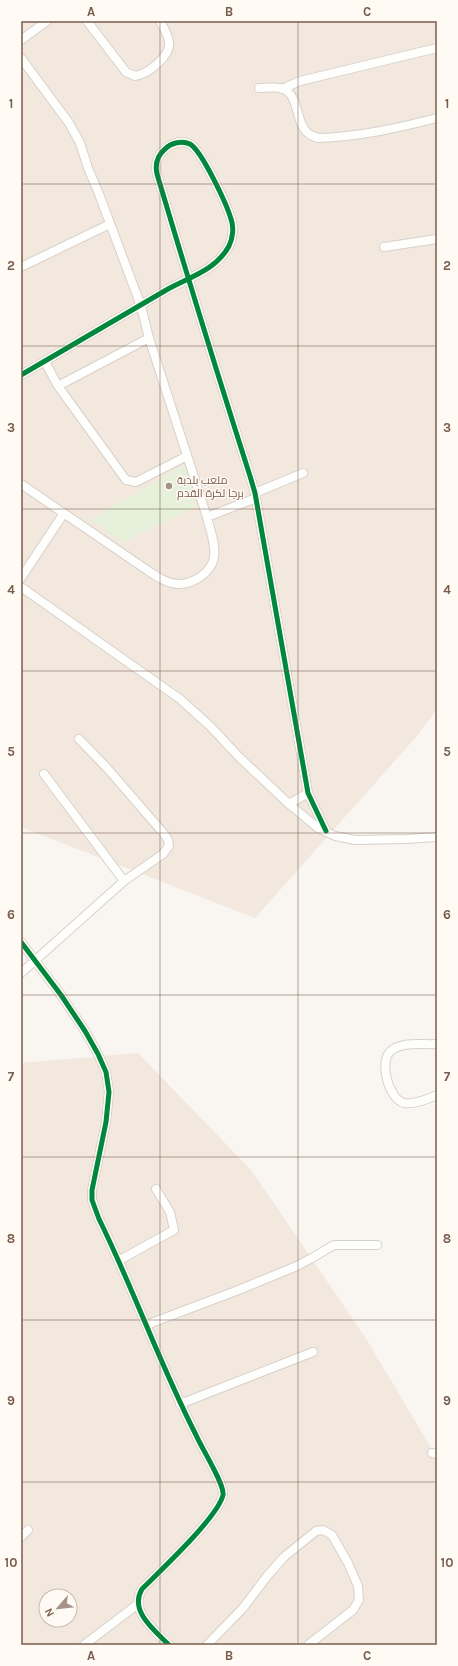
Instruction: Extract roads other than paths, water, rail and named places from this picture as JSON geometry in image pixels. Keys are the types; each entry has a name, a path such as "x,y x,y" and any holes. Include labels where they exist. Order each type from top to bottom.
{"street":[{"path":"21,40 47,21"},
{"path":"87,21 126,72 135,76 145,72 166,53 169,42 160,21"},
{"path":"259,88 282,89 300,81 437,48"},
{"path":"21,58 74,130 80,143 88,168 141,306 149,338 207,517 214,547 213,563 199,577 191,581 177,584 160,579 21,484"},
{"path":"282,89 287,92 292,100 304,131 318,138 378,131 437,118"},
{"path":"21,375 168,289 189,279 208,269 218,261 230,245 233,228 231,219 206,164 195,148 188,143 183,142 172,144 164,150 157,161 156,168 189,279 255,496 308,794 326,831"},
{"path":"21,267 110,224"},
{"path":"384,247 437,239"},
{"path":"58,386 149,338"},
{"path":"44,362 58,386 121,474 128,481 136,482 187,456"},
{"path":"207,517 303,473"},
{"path":"21,578 64,514"},
{"path":"21,586 180,699 211,727 239,757 289,804 318,828 344,838 368,841 437,837"},
{"path":"21,973 124,881 166,851 169,846 168,840 107,768 78,739"},
{"path":"44,774 124,881"},
{"path":"289,804 308,794"},
{"path":"21,942 61,996 84,1031 100,1058 106,1072 109,1092 106,1122 93,1183 92,1196 99,1219 180,1404 219,1480 223,1494 219,1505 209,1519 142,1589 138,1596 138,1604 148,1624 169,1645"},
{"path":"437,1044 403,1046 395,1048 387,1055 386,1071 389,1086 393,1095 405,1103 422,1100 437,1095"},
{"path":"118,1261 174,1230 170,1212 156,1189"},
{"path":"146,1325 297,1266 334,1245 377,1245"},
{"path":"180,1404 313,1352"},
{"path":"21,1537 28,1530"},
{"path":"208,1645 243,1608 284,1557 316,1531 323,1530 332,1534 348,1563 358,1586 359,1600 353,1610 308,1645"},
{"path":"84,1645 138,1604"}],"place":[{"name":"ملعب بلدبة برجا لكرة القدم","path":"169,486"}]}
